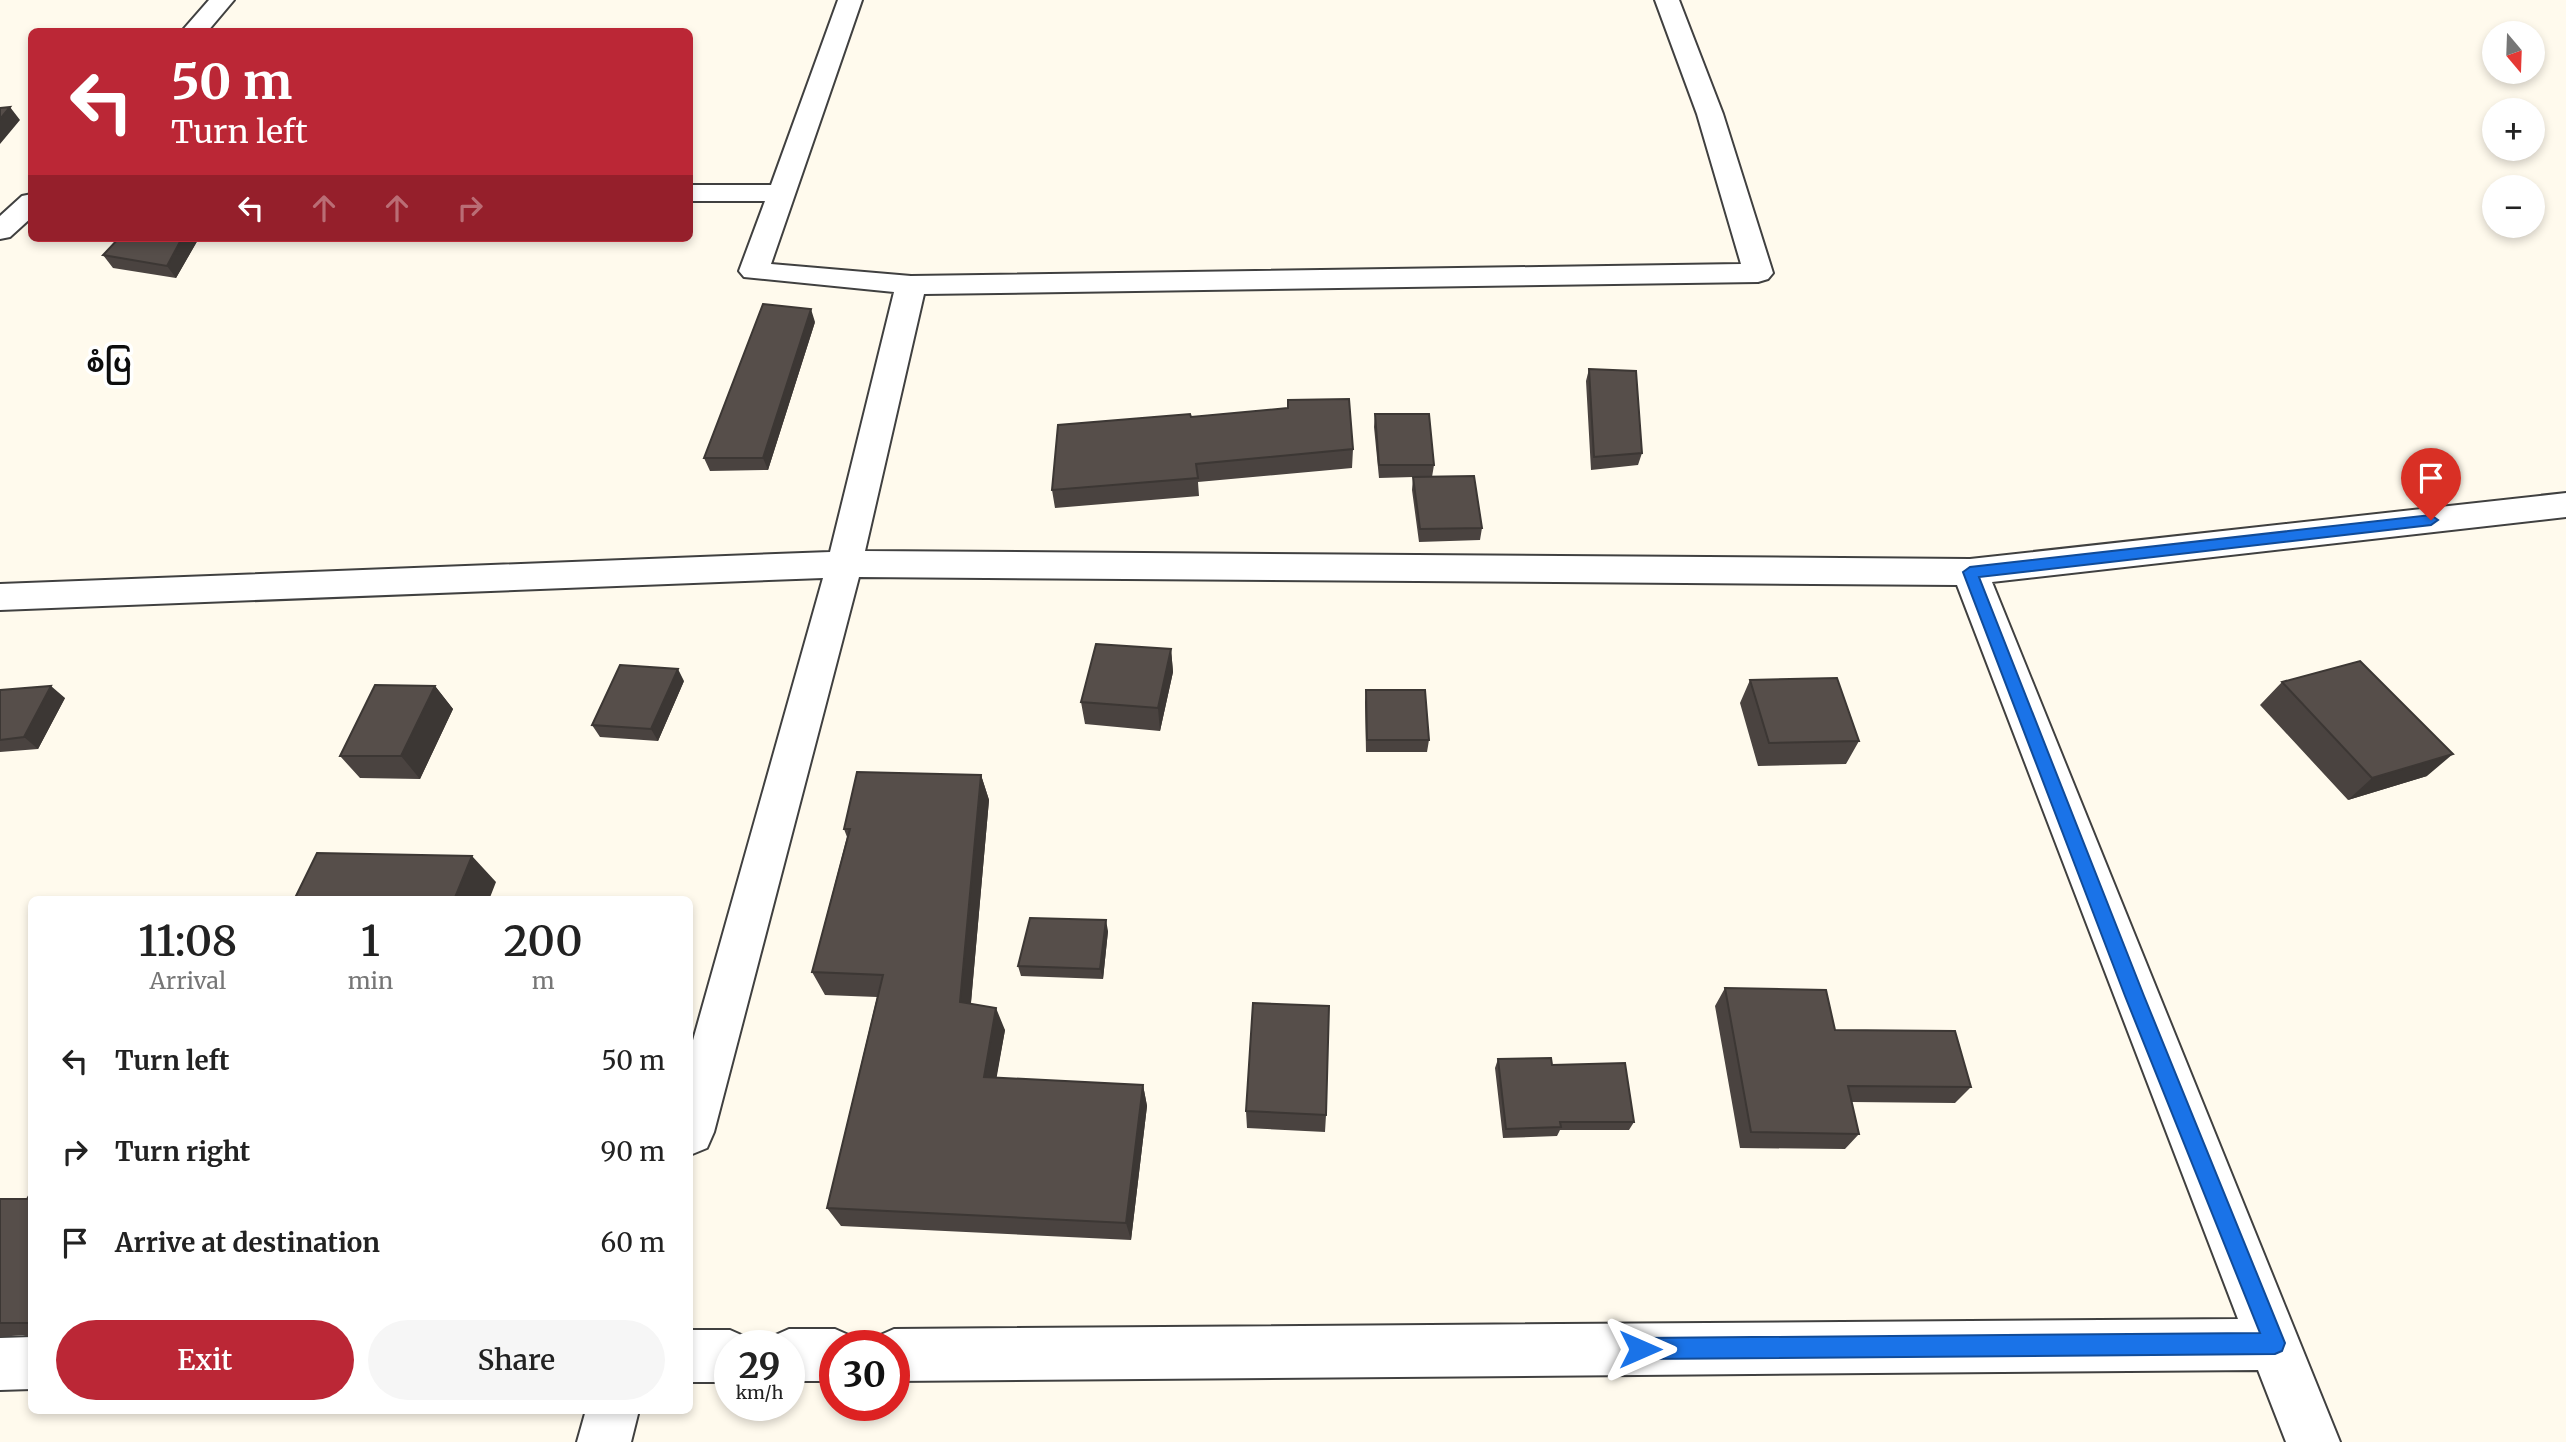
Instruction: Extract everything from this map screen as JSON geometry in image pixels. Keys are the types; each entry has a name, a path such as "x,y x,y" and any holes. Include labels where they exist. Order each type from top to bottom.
{"street":[{"path":"197,28 222,0"},
{"path":"850,0 754,271 911,285 1758,273 1710,114 1667,0"},
{"path":"693,193 781,193"},
{"path":"0,231 28,206"},
{"path":"693,1121 845,564 911,285"},
{"path":"0,597 845,564 1970,572 2566,505"},
{"path":"1970,572 2313,1442"},
{"path":"910,1355 2275,1343"},
{"path":"693,1356 714,1356"},
{"path":"0,1364 28,1363"},
{"path":"604,1442 611,1414"}],"building":[{"path":"10,107 0,119 0,108"},
{"path":"115,242 180,242 167,266 103,255"},
{"path":"763,304 811,309 763,458 704,458"},
{"path":"1589,369 1636,371 1642,453 1594,457"},
{"path":"1349,399 1353,449 1196,464 1198,478 1052,490 1058,425 1288,408 1288,400"},
{"path":"1375,414 1429,414 1434,465 1379,465"},
{"path":"1474,476 1482,528 1420,529 1413,477"},
{"path":"1096,644 1171,649 1158,708 1081,702"},
{"path":"2360,661 2453,754 2372,778 2282,682"},
{"path":"620,665 678,669 651,729 592,725"},
{"path":"1837,678 1859,741 1769,743 1750,680"},
{"path":"375,685 435,686 401,756 340,756"},
{"path":"51,686 24,737 0,740 0,690"},
{"path":"1366,690 1425,690 1429,740 1367,740"},
{"path":"857,772 981,775 960,1002 996,1008 984,1077 1143,1085 1126,1223 827,1208 883,975 812,972 850,829 844,829"},
{"path":"317,853 472,856 456,896 296,896"},
{"path":"1030,918 1106,920 1100,969 1018,966"},
{"path":"1725,988 1826,990 1835,1030 1955,1031 1971,1087 1848,1086 1859,1134 1751,1132"},
{"path":"1253,1003 1329,1006 1326,1115 1246,1111"},
{"path":"1551,1058 1552,1065 1625,1063 1634,1122 1560,1122 1561,1127 1506,1129 1498,1059"},
{"path":"0,1199 27,1199 28,1323 0,1323"}],"district":[{"name":"စံပြ","path":"109,363"}],"route":[{"path":"1640,1349 2275,1343 2135,996 1970,572 2431,520"}]}
